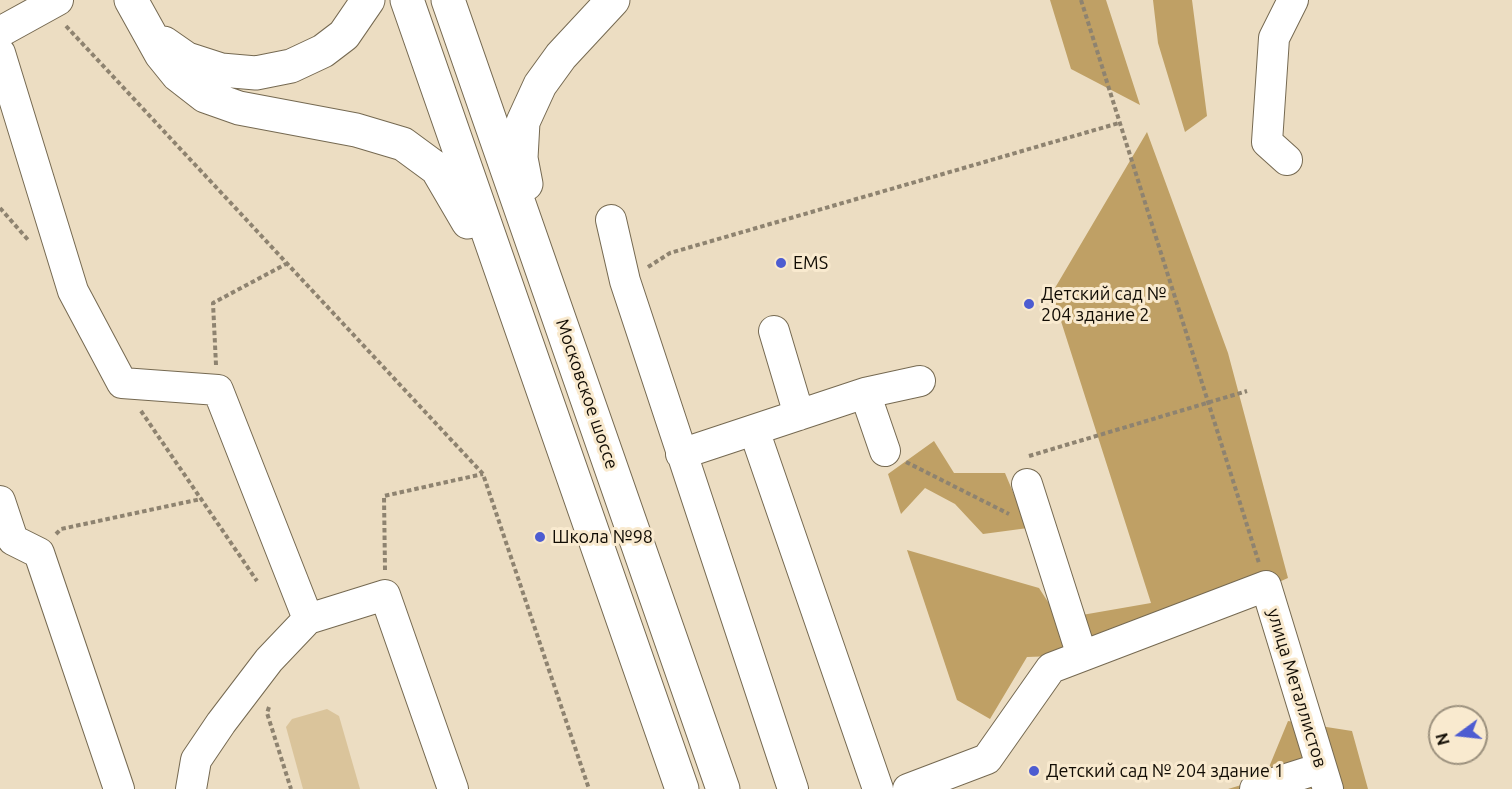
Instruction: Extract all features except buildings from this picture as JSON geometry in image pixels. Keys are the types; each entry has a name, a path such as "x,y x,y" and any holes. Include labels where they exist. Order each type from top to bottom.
{"main road":[{"path":"131,0 148,32 178,75 205,96 239,108 382,136 420,155 437,169 460,208 518,323"},
{"path":"148,32 187,59 221,70 256,73 291,66 323,51 344,35 368,0"},
{"path":"407,0 682,789"},
{"name":"Московское шоссе","path":"448,0 723,789"},
{"path":"557,308 521,158 523,122 540,85 561,56 613,0"}],"street":[{"path":"1287,160 1267,142 1274,38 1293,0"},
{"path":"0,32 50,2"},
{"path":"0,53 73,291 122,383 218,390 308,619"},
{"path":"611,220 624,281 793,789"},
{"path":"774,331 800,415"},
{"path":"681,454 865,393 920,381"},
{"path":"865,393 885,451"},
{"path":"754,430 878,789"},
{"path":"1027,484 1082,656"},
{"path":"0,501 13,540 39,553 119,789"},
{"path":"908,789 987,759 1051,668 1266,586"},
{"name":"улица Металлистов","path":"1266,586 1325,778"},
{"path":"191,789 196,760 220,723 269,660 308,619 385,595 453,789"},
{"path":"1255,789 1325,778"}],"path":[{"path":"1081,0 1266,586"},
{"path":"50,2 286,264 483,474 589,789"},
{"path":"624,281 670,254 1119,123"},
{"path":"218,390 213,303 286,264"},
{"path":"122,383 257,581"},
{"path":"1027,484 1023,458 1246,391"},
{"path":"885,451 1042,531"},
{"path":"385,595 384,496 483,474"},
{"path":"39,553 61,529 201,499"},
{"path":"269,702 267,713 291,789"}],"shaded area":[{"path":"1050,0 1106,0 1140,105 1071,69"},
{"path":"1153,0 1192,0 1207,116 1185,132 1158,43"},
{"path":"1147,132 1228,353 1288,578 1114,654 1027,657 990,719 957,700 907,550 1039,588 1059,619 1151,603 1052,293"},
{"path":"934,441 954,473 1005,473 1028,528 983,534 955,504 925,488 901,514 888,474"},
{"path":"327,709 339,716 360,789 303,789 286,727 292,719"},
{"path":"1288,721 1352,731 1368,789 1228,789 1258,780 1267,772"}],"place":[{"name":"EMS","path":"781,263"},
{"name":"Детский сад № 204 здание 2","path":"1029,304"},
{"name":"Школа №98","path":"540,537"},
{"name":"Детский сад № 204 здание 1","path":"1034,771"}]}
